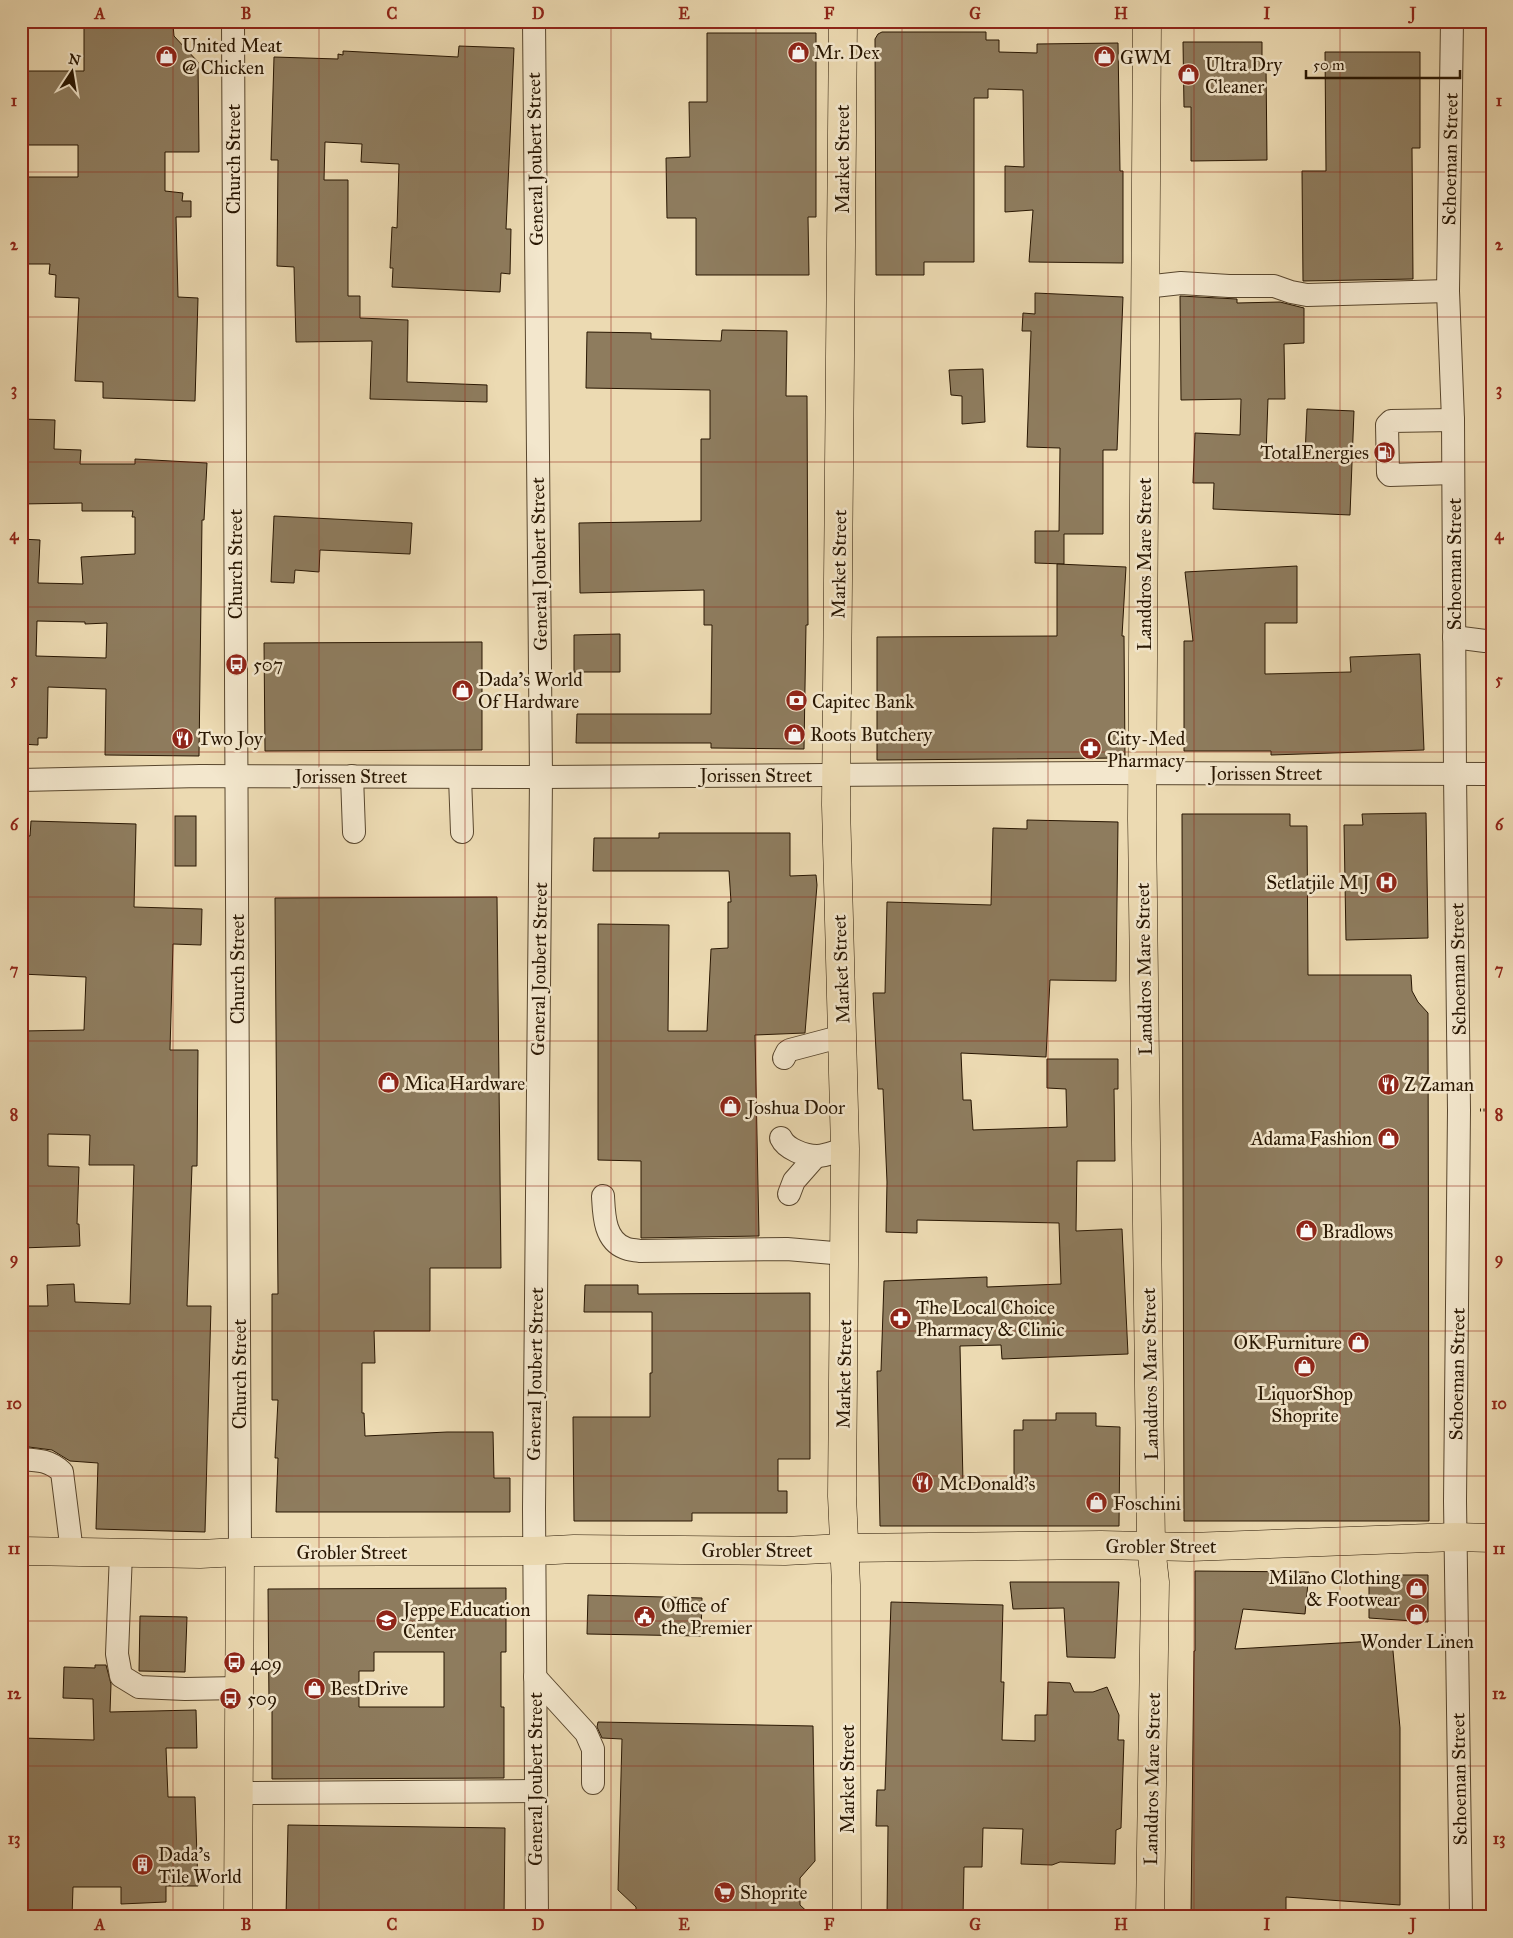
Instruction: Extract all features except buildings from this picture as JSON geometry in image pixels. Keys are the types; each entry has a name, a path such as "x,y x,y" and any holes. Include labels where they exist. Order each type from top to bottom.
{"main road":[{"name":"Market Street","path":"843,21 836,774 845,1149 842,1496 846,1585 847,1917"},
{"name":"Landdros Mare Street","path":"1147,21 1142,819 1151,1547 1155,1582 1150,1917"},
{"name":"Grobler Street","path":"21,1551 200,1554 574,1549 785,1551 844,1548 1101,1545 1200,1547 1456,1537 1492,1538"},
{"name":"Church Street","path":"238,1917 240,1552"}],"street":[{"name":"Church Street","path":"233,21 240,1552"},
{"name":"General Joubert Street","path":"534,21 541,777 535,1551 537,1917"},
{"name":"Schoeman Street","path":"1452,21 1448,291 1453,420 1455,774 1460,1110 1456,1537 1461,1917"},
{"path":"1145,287 1181,283 1274,286 1307,295 1448,291"},
{"path":"1453,420 1391,421 1387,425 1388,473 1390,475 1453,473"},
{"path":"1454,637 1486,640"},
{"name":"Jorissen Street","path":"21,780 236,776 541,777 1143,773 1492,774"},
{"path":"352,776 354,832"},
{"path":"460,776 462,832"},
{"path":"784,1058 790,1050 843,1036"},
{"path":"781,1138 784,1143 794,1150 816,1156 845,1149"},
{"path":"789,1194 794,1181 816,1156"},
{"path":"603,1196 605,1223 616,1243 625,1248 640,1251 787,1249 845,1254"},
{"path":"21,1459 41,1460 53,1464 62,1472 72,1552"},
{"path":"121,1553 117,1654 121,1676 139,1687 185,1689 238,1688"},
{"path":"535,1677 586,1733 593,1749 594,1783"},
{"path":"238,1793 535,1791"}],"place":[{"name":"Mr. Dex","path":"798,52"},
{"name":"United Meat @ Chicken","path":"166,56"},
{"name":"GWM","path":"1104,57"},
{"name":"Ultra Dry Cleaner","path":"1189,75"},
{"name":"TotalEnergies","path":"1385,452"},
{"name":"507","path":"237,664"},
{"name":"Dada's World Of Hardware","path":"462,690"},
{"name":"Capitec Bank","path":"796,701"},
{"name":"Roots Butchery","path":"794,734"},
{"name":"Two Joy","path":"182,738"},
{"name":"City-Med Pharmacy","path":"1091,749"},
{"name":"Setlatjile M J","path":"1386,882"},
{"name":"Mica Hardware","path":"388,1083"},
{"name":"Z Zaman","path":"1388,1084"},
{"name":"Joshua Door","path":"731,1107"},
{"name":"Adama Fashion","path":"1388,1138"},
{"name":"Bradlows","path":"1306,1231"},
{"name":"The Local Choice Pharmacy & Clinic","path":"900,1318"},
{"name":"OK Furniture","path":"1358,1342"},
{"name":"LiquorShop Shoprite","path":"1305,1367"},
{"name":"McDonald's","path":"923,1483"},
{"name":"Foschini","path":"1097,1503"},
{"name":"Milano Clothing & Footwear","path":"1416,1588"},
{"name":"Wonder Linen","path":"1417,1615"},
{"name":"Office of the Premier","path":"645,1616"},
{"name":"Jeppe Education Center","path":"387,1620"},
{"name":"409","path":"234,1663"},
{"name":"BestDrive","path":"314,1688"},
{"name":"509","path":"231,1698"},
{"name":"Dada's Tile World","path":"142,1865"},
{"name":"Shoprite","path":"724,1892"}]}
